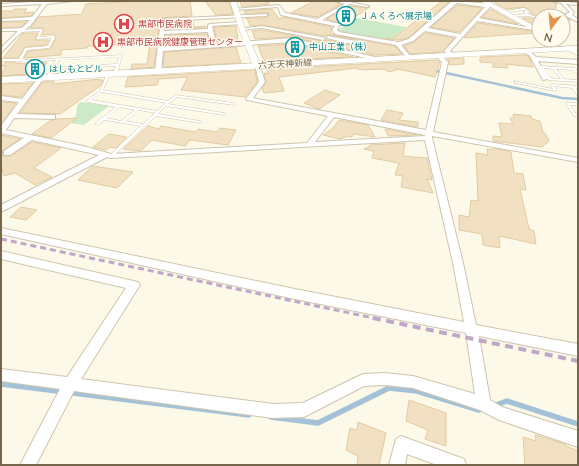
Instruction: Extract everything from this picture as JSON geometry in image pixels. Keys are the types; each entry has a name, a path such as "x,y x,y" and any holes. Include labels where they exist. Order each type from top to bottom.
{"main road":[{"path":"489,3 531,27"},
{"name":"六天天神新線","path":"1,80 568,48"}],"street":[{"path":"1,5 71,1"},
{"path":"236,1 233,1 262,82 248,99 332,115 428,136 578,160"},
{"path":"275,1 283,14 338,25 334,30 337,33 398,44 411,40 455,1 489,3"},
{"path":"337,1 367,6"},
{"path":"553,1 578,4"},
{"path":"1,51 34,18 47,2"},
{"path":"562,2 572,12 572,14 568,16 578,21"},
{"path":"318,21 349,3"},
{"path":"451,55 447,51 462,36 489,3"},
{"path":"158,72 163,20 279,6"},
{"path":"237,12 266,15"},
{"path":"1,20 34,18"},
{"path":"476,19 531,29"},
{"path":"161,31 241,26 359,44 346,52"},
{"path":"210,28 214,46"},
{"path":"424,29 462,36"},
{"path":"1,30 21,30"},
{"path":"161,49 291,40 381,59"},
{"path":"398,44 408,57"},
{"path":"568,48 578,54"},
{"path":"526,51 532,55 545,79"},
{"path":"439,56 445,62 428,136 458,263 484,404"},
{"path":"534,59 578,62"},
{"path":"45,77 23,101 1,131 83,148 108,155 309,145 428,136"},
{"path":"1,98 23,101"},
{"path":"309,145 332,115"},
{"path":"12,116 52,117"},
{"path":"7,153 31,137"},
{"path":"1,209 108,155"},
{"path":"1,231 471,330 578,350"},
{"path":"1,255 134,286 71,384 28,465"},
{"path":"1,375 273,411 304,410 363,380 385,379 413,382 484,404 499,413 578,439"},
{"path":"397,465 401,444 458,465"}],"lane":[{"path":"508,13 524,9 529,12 524,12 529,14"},
{"path":"508,13 529,14"},
{"path":"20,60 26,49 49,47 54,37 37,38 42,30 21,30"},
{"path":"1,60 26,61 121,56 118,65 101,91 88,101 158,112"},
{"path":"101,66 106,57"},
{"path":"68,67 73,58"},
{"path":"84,67 88,58"},
{"path":"45,77 53,68 58,59"},
{"path":"53,68 118,65"},
{"path":"578,74 574,69 542,67 549,79 578,81"},
{"path":"554,68 563,80"},
{"path":"516,82 556,92 552,85 578,87"},
{"path":"573,86 578,94"},
{"path":"101,91 169,102"},
{"path":"108,155 176,96 234,104"},
{"path":"578,104 568,104 575,115 578,115"},
{"path":"165,105 224,114"},
{"path":"97,124 119,106"},
{"path":"122,122 138,109"},
{"path":"154,115 200,122"},
{"path":"102,119 143,125"}],"green space":[{"path":"358,18 406,27 390,41 338,30"},
{"path":"81,102 109,106 84,125 70,123 75,119 78,104"}],"building":[{"path":"139,1 190,1 192,16 160,18 154,67 131,69 132,64 147,64 150,43 88,46 87,48 61,50 61,55 24,58 28,51 50,49 56,38 54,34 42,35 44,30 42,28 30,28 39,17 82,14 86,4"},
{"path":"205,1 229,2 233,14 216,15"},
{"path":"240,1 268,1 269,4 242,7"},
{"path":"314,1 334,1 341,4 317,17 291,13"},
{"path":"442,1 450,1 408,38 398,40 392,39"},
{"path":"496,1 550,1 557,4 555,8 531,8 531,11 524,7 506,9 495,3"},
{"path":"457,5 482,8 459,32 431,27"},
{"name":"ＪＡくろべ展示場","path":"350,6 370,7 341,26 340,23 326,19"},
{"path":"14,9 27,9 24,13 34,12 31,16 1,18 1,11 13,11"},
{"path":"272,9 279,19 283,17 332,27 330,33 335,35 395,46 402,54 375,55 291,37 255,39 252,31 262,30 356,46 360,43 356,40 328,35 326,36 262,25 250,26 247,18 266,18 270,14 268,12 245,14 244,11"},
{"path":"491,9 518,24 482,17"},
{"path":"522,18 531,18 531,23"},
{"path":"193,21 194,27 206,26 206,28 166,29 166,22"},
{"path":"1,22 26,22 21,27 1,28"},
{"path":"478,23 531,31 531,33 464,38"},
{"path":"236,26 238,41 217,42 214,27"},
{"path":"23,33 38,33 35,40 49,40 47,45 25,47 18,58 3,58"},
{"path":"425,33 454,38 443,52 410,54 404,46 414,42"},
{"path":"207,34 209,43 165,45 165,35"},
{"path":"291,44 353,57 264,61 258,46"},
{"path":"236,47 241,63 163,67 164,52"},
{"path":"525,55 529,57 533,67 506,64 508,68 492,67 494,63 480,62 480,57"},
{"path":"464,58 464,64 449,65 449,61 447,59"},
{"path":"437,60 440,62 435,77 398,69 390,72 383,69 364,70 357,68 279,77 284,91 264,93 262,88 266,82 264,73 268,74 267,69"},
{"path":"6,62 26,64 47,62 41,73 1,76 6,66 2,66"},
{"path":"255,70 257,82 245,97 181,90 188,77 159,79 157,85 125,87 128,77"},
{"path":"100,79 99,80 103,80 100,86 60,114 20,113 43,82 54,81 53,84"},
{"path":"33,83 21,97 1,95 1,84"},
{"path":"325,90 340,95 319,109 304,103"},
{"path":"1,102 16,103 1,124"},
{"path":"387,110 403,113 399,120 418,122 418,127 381,120"},
{"path":"513,114 531,116 532,119 540,121 543,133 545,133 549,141 542,147 493,141 493,136 502,137 499,123 513,124 510,118 514,118"},
{"path":"77,118 51,138 32,134 51,120"},
{"path":"339,120 368,125 375,137 354,134 352,137 348,136 340,139 323,135 333,128"},
{"path":"148,126 159,129 161,126 195,132 198,129 217,132 220,128 236,130 228,145 190,140 185,146 152,140 141,151 123,149"},
{"path":"385,129 417,135 388,136"},
{"path":"109,134 127,137 116,148 110,147 106,150 93,147"},
{"path":"1,135 20,139 3,150 2,155 4,156 11,156 32,142 61,148 34,168 52,177 35,185 15,173 4,176 1,164"},
{"path":"405,143 403,156 427,158 432,180 427,179 433,193 401,187 403,176 395,175 399,163 372,158 374,151 364,149 370,145"},
{"path":"494,148 511,152 514,173 523,174 526,190 520,189 529,229 534,231 536,244 499,236 500,248 483,245 482,234 459,230 459,215 469,217 471,200 478,201 476,153 488,155 487,149 494,150"},
{"path":"93,166 133,172 117,188 78,180"},
{"path":"21,207 37,210 26,220 10,217"},
{"path":"409,400 446,413 446,446 425,439 428,430 406,421"},
{"path":"358,422 386,433 379,465 357,465 358,456 346,450 350,428 357,430"},
{"path":"535,435 565,444 566,446 578,451 578,465 525,465 523,437 536,441"}],"waterway":[{"path":"432,70 562,98 578,99"},
{"path":"1,384 249,415"},
{"path":"271,417 318,423 389,388 417,391 479,410"},
{"path":"493,406 507,401 578,424"}],"railway":[{"path":"1,239 378,319"},
{"path":"373,318 578,361"}],"place":[{"name":"ＪＡくろべ展示場","path":"346,16"},
{"name":"黒部市民病院","path":"124,24"},
{"name":"黒部市民病院健康管理センター","path":"103,42"},
{"name":"中山工業（株）","path":"295,47"},
{"name":"はしもとビル","path":"35,69"}]}
